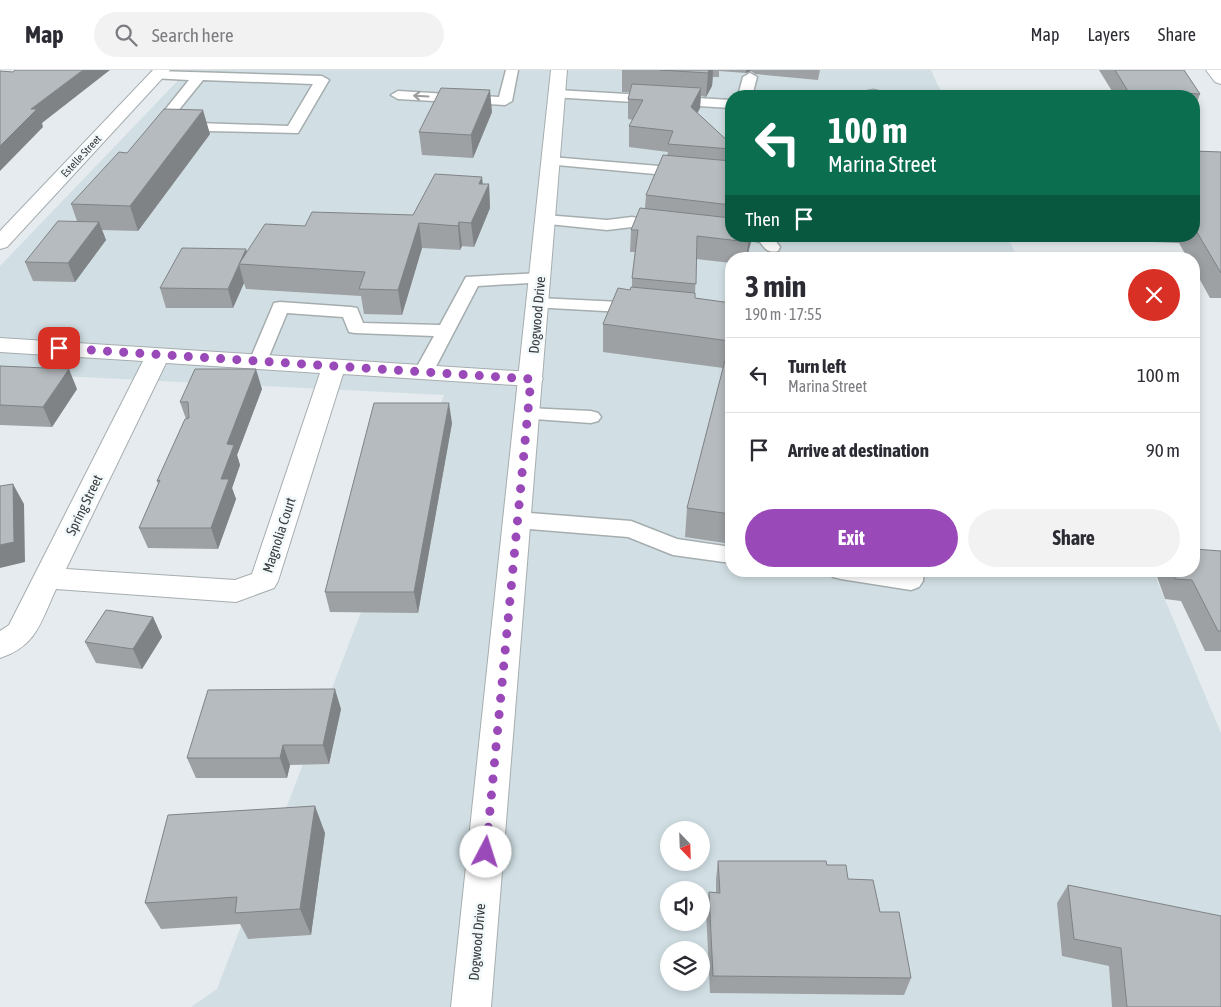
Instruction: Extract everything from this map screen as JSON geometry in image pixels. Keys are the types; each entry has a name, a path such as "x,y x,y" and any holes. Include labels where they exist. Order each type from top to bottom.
{"street":[{"name":"Dogwood Drive","path":"471,1007 559,70"},
{"path":"1214,70 1221,79"},
{"name":"Estelle Street","path":"0,243 159,72"},
{"path":"0,345 531,379"},
{"name":"Spring Street","path":"0,646 20,633 158,355"},
{"name":"Magnolia Court","path":"48,578 236,591 264,580 334,366"}],"lane":[{"path":"398,95 505,101 512,70"},
{"path":"159,72 218,77 322,80 293,130 159,126 199,76"},
{"path":"747,90 750,77"},
{"path":"557,94 725,104"},
{"path":"551,161 725,176"},
{"path":"545,220 607,225 632,222 682,228"},
{"path":"768,242 772,247"},
{"path":"424,372 472,281 658,309"},
{"path":"258,362 280,307 351,312 355,328 446,331"},
{"path":"528,414 591,417"},
{"path":"517,520 631,529 673,547 725,554"},
{"path":"883,577 911,581 911,577"}],"shaded area":[{"path":"188,70 931,70 940,90 725,90 725,242 1010,242 1015,252 725,252 725,577 1156,577 1221,733 1221,1007 191,1007 217,989 444,395 0,373 0,266"}],"building":[{"path":"15,70 83,70 31,109 37,109 0,146 0,71 13,72"},
{"path":"660,70 709,70 708,73"},
{"path":"1115,70 1184,70 1197,90 1127,90"},
{"path":"632,84 701,88 691,107 725,138 725,149 668,144 673,131 629,126 643,100 628,99"},
{"path":"441,88 490,90 471,135 419,132"},
{"path":"164,109 203,110 130,206 71,204 119,152 127,153"},
{"path":"1200,151 1221,152 1221,273 1200,237"},
{"path":"663,155 725,160 725,204 646,195"},
{"path":"435,174 482,177 479,184 489,184 471,223 459,222 458,226 419,223 398,290 359,289 365,272 239,264 265,224 305,226 312,212 413,215"},
{"path":"640,208 725,217 725,239 697,236 696,284 632,278 638,230 631,230"},
{"path":"58,221 99,222 68,263 25,262"},
{"path":"182,248 246,249 228,289 160,288"},
{"path":"631,287 695,293 695,298 725,302 725,340 603,324 618,288 630,290"},
{"path":"725,360 725,513 687,508"},
{"path":"0,366 69,369 43,407 0,405"},
{"path":"195,369 256,369 227,444 234,445 221,479 229,479 211,528 139,528 160,480 157,481 185,419 189,418 188,402 180,402"},
{"path":"374,403 449,403 414,592 325,592"},
{"path":"13,484 14,542 0,545 0,486"},
{"path":"1200,549 1221,551 1221,631 1218,631 1192,580 1175,579 1174,577 1200,577"},
{"path":"106,610 153,617 133,649 85,642"},
{"path":"335,689 323,745 283,745 280,758 187,758 208,690"},
{"path":"315,806 300,909 235,913 237,897 145,903 168,815"},
{"path":"718,861 826,861 827,865 846,865 848,879 873,880 880,912 899,912 911,978 713,976 710,892 720,893"},
{"path":"1068,885 1221,916 1221,1007 1127,1007 1121,948 1074,939"}],"route":[{"path":"59,348 531,379 486,852"}]}
